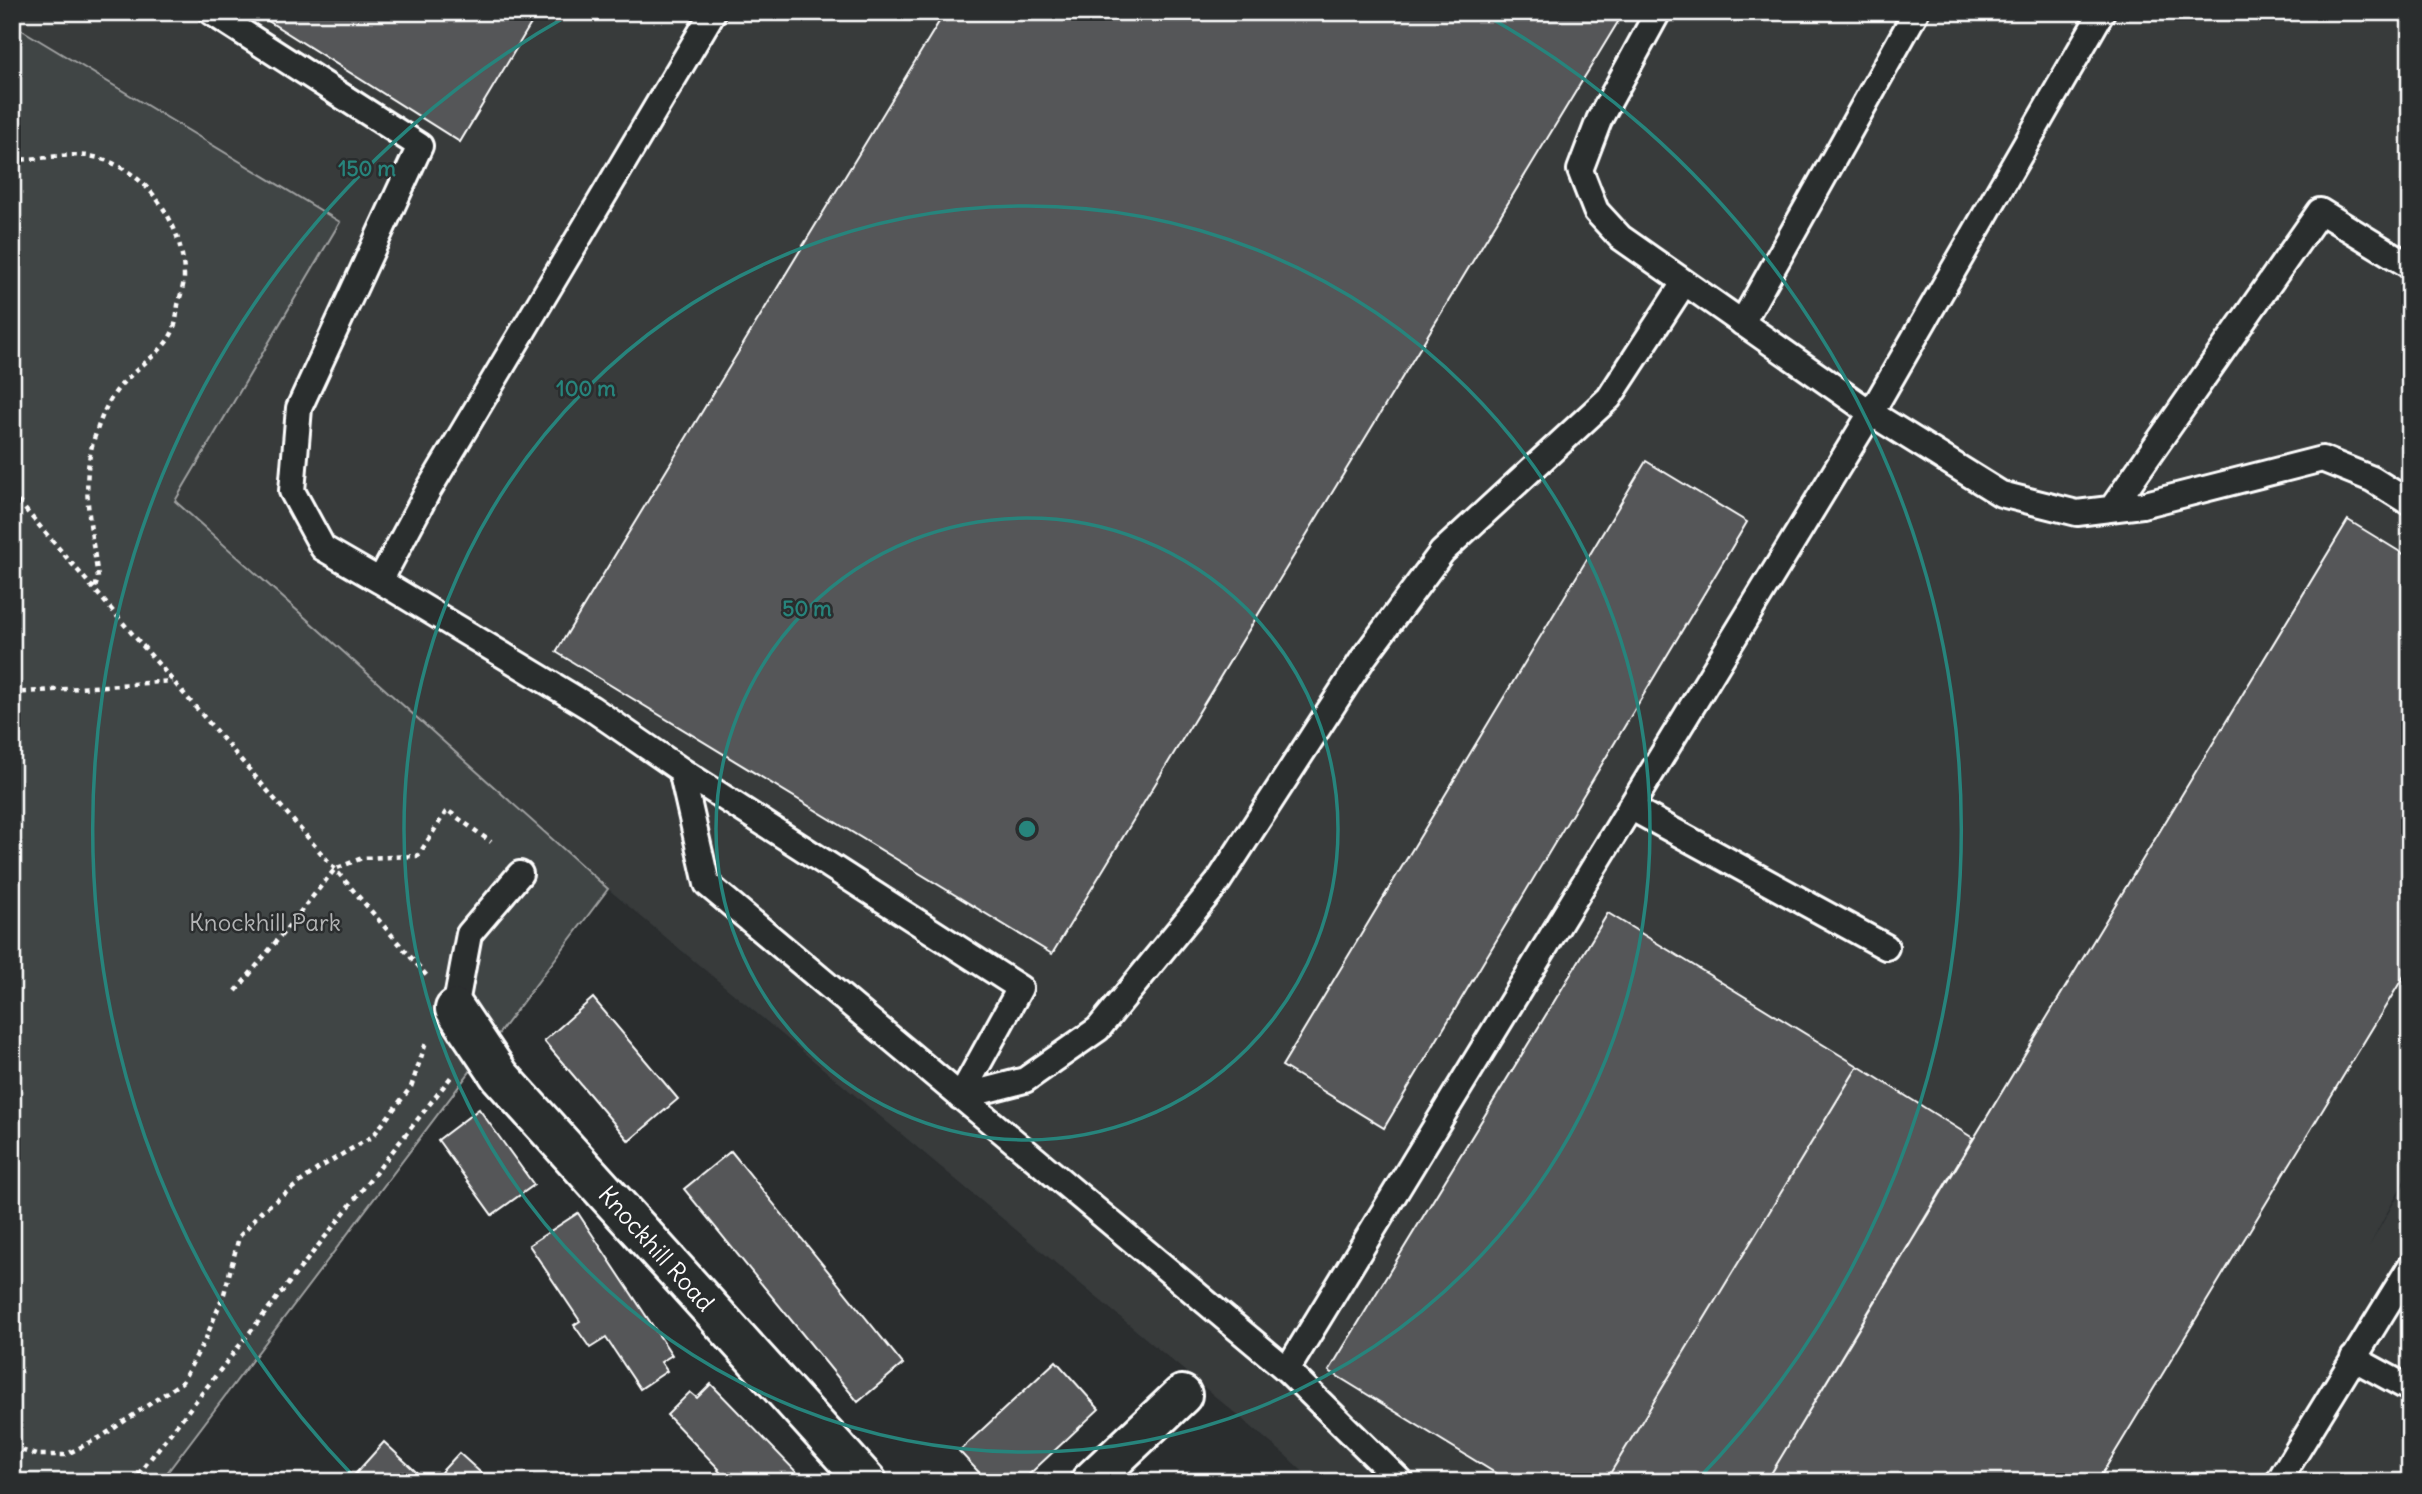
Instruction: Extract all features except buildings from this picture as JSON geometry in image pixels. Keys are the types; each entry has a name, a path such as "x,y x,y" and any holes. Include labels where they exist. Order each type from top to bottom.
{"street":[{"name":"Knockhill Road","path":"455,1009 500,1076 867,1482"},
{"path":"1090,1482 1182,1395"}],"lane":[{"path":"211,12 420,146 299,408 292,491 323,548 591,708 681,770 1020,988 960,1097"},
{"path":"380,581 429,489 713,12"},
{"path":"1658,12 1599,120 1580,170 1596,211 1620,237 1871,413 2001,494 2077,513 2142,505 2322,459 2372,479 2410,503"},
{"path":"1742,323 1916,12"},
{"path":"1287,1370 1871,413 2102,12"},
{"path":"2112,508 2320,211 2410,266"},
{"path":"960,1097 1025,1080 1098,1029 1218,882 1364,657 1442,552 1609,398 1684,283"},
{"path":"681,770 707,884 1287,1370 1401,1482"},
{"path":"1630,807 1886,947"},
{"path":"455,1009 469,934 520,874"},
{"path":"2278,1482 2410,1267"},
{"path":"2353,1358 2410,1390"}],"path":[{"path":"12,160 67,155 100,158 123,168 150,190 170,219 181,252 184,280 173,331 156,354 127,378 108,401 93,439 86,487 98,578 95,588"},
{"path":"12,494 455,1009 430,1029 411,1087 373,1136 319,1168 262,1211 239,1237 215,1316 182,1382 101,1437 65,1455 36,1455 12,1447"},
{"path":"12,693 174,681"},
{"path":"236,991 335,869 362,858 418,856 447,810 491,842"},
{"path":"132,1482 478,1043"}],"shaded area":[{"path":"12,12 2410,12 2410,1169 2369,1247 2410,1174 2410,1482 1314,1482 1284,1454 608,889 175,501 340,222 12,24"}],"green space":[{"name":"Knockhill Park","path":"12,24 340,222 175,501 608,889 160,1482 12,1482"}]}
